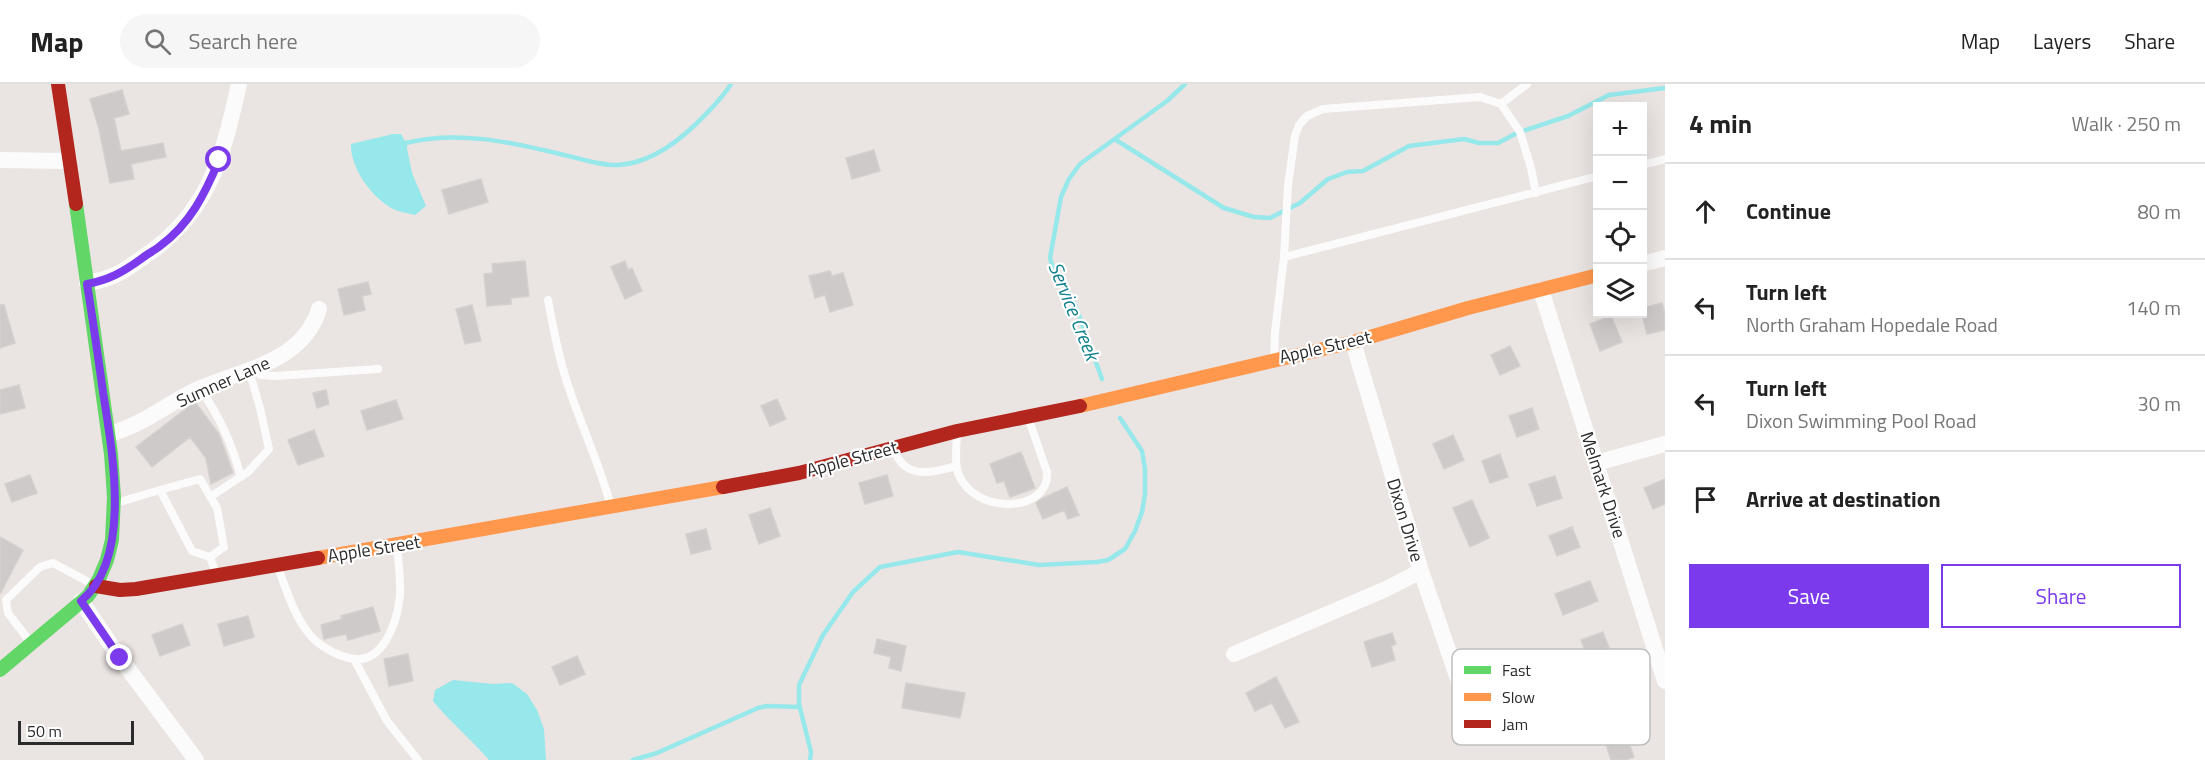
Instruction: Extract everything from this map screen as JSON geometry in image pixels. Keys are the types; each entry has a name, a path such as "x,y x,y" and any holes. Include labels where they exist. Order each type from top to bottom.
{"street":[{"path":"1,668 96,586 111,541 115,503 109,434 58,84"},
{"path":"87,284 104,280 128,269 161,246 195,209 205,194 219,160 239,84"},
{"path":"0,160 69,161"},
{"path":"1647,263 1665,258"},
{"name":"Apple Street","path":"96,586 136,590 799,473 957,431 1028,418 1353,342 1468,308 1593,276"},
{"name":"Melmark Drive","path":"1541,290 1665,681"},
{"name":"Sumner Lane","path":"109,434 124,430 200,389 275,359 309,332 319,309"},
{"name":"Dixon Drive","path":"1234,654 1386,589 1421,571 1353,342"},
{"path":"1596,464 1665,444"},
{"path":"1421,571 1452,662"},
{"path":"81,601 127,668 196,760"}],"lane":[{"path":"1501,104 1527,84"},
{"path":"1274,359 1294,136 1299,125 1307,116 1323,109 1458,99 1480,98 1501,104 1520,132 1532,168 1536,193"},
{"path":"1647,164 1665,159"},
{"path":"1284,257 1593,177"},
{"path":"548,300 557,350 570,394 604,480 611,508"},
{"path":"252,369 260,375 274,376 378,369"},
{"path":"210,497 242,477 269,449 252,369"},
{"path":"200,389 231,442 242,477"},
{"path":"957,431 956,466 959,476 972,495 987,501 1013,506 1038,494 1048,480 1028,418"},
{"path":"891,448 905,466 911,469 934,471 956,466"},
{"path":"115,503 200,478 216,508 224,547 210,557"},
{"path":"160,490 192,551 210,557 217,574"},
{"path":"277,565 306,630 320,644 339,655 354,659 366,658 386,642 395,618 400,596 397,545"},
{"path":"32,643 8,613 6,600 40,567 53,563 96,586"},
{"path":"354,659 387,721 418,760"}],"water":[{"path":"401,134 406,143 412,173 426,206 415,215 393,209 377,198 354,163 351,144"},
{"path":"453,680 493,684 512,683 527,694 537,710 544,729 546,760 489,760 433,701 435,690"}],"building":[{"path":"122,90 129,114 114,118 121,151 163,143 166,157 131,164 134,179 110,183 99,129 90,99"},
{"path":"874,150 880,171 852,179 846,158"},
{"path":"481,179 488,202 449,214 442,190"},
{"path":"525,261 529,296 511,298 511,304 487,306 484,274 493,273 492,264"},
{"path":"625,261 628,270 632,268 642,291 625,299 611,267"},
{"path":"830,271 832,276 843,273 853,305 830,312 825,295 815,298 809,276"},
{"path":"368,282 371,294 362,296 365,310 344,315 338,289"},
{"path":"1662,303 1665,330 1647,334 1643,318 1647,318 1647,307"},
{"path":"0,305 4,305 15,343 0,348"},
{"path":"472,305 481,341 465,344 456,309"},
{"path":"1612,318 1622,342 1600,351 1590,324"},
{"path":"1510,346 1520,366 1500,375 1491,355"},
{"path":"19,385 25,408 0,414 0,390"},
{"path":"326,390 329,404 317,408 313,393"},
{"path":"777,399 786,419 770,426 761,406"},
{"path":"396,400 403,419 367,430 361,411"},
{"path":"195,402 219,434 233,473 211,484 206,458 190,437 152,467 136,447"},
{"path":"1532,408 1539,429 1517,437 1509,416"},
{"path":"314,430 324,456 298,465 288,440"},
{"path":"1453,435 1464,460 1444,469 1433,444"},
{"path":"1021,452 1035,488 1010,497 1004,481 997,483 990,464"},
{"path":"1500,454 1508,477 1490,483 1482,461"},
{"path":"30,475 37,493 12,502 5,484"},
{"path":"887,475 893,496 865,504 859,483"},
{"path":"1555,476 1562,498 1537,506 1529,484"},
{"path":"1665,479 1665,504 1653,509 1644,488"},
{"path":"1067,487 1079,515 1068,519 1064,510 1043,519 1036,503"},
{"path":"1472,500 1489,538 1470,547 1453,508"},
{"path":"770,508 780,536 759,544 749,515"},
{"path":"1572,527 1580,547 1557,556 1549,536"},
{"path":"706,529 711,549 691,554 686,534"},
{"path":"0,537 23,550 0,594"},
{"path":"1590,581 1598,601 1563,615 1555,594"},
{"path":"373,607 380,631 348,640 346,634 324,639 321,625 342,619 341,616"},
{"path":"248,616 254,637 224,646 218,624"},
{"path":"182,624 190,645 160,656 152,635"},
{"path":"1603,632 1609,649 1584,649 1581,640"},
{"path":"1392,633 1396,644 1391,646 1395,660 1372,667 1364,642"},
{"path":"877,639 906,646 901,671 889,668 891,657 874,653"},
{"path":"408,654 413,681 389,686 384,659"},
{"path":"577,656 585,674 560,685 552,667"},
{"path":"1276,677 1299,722 1285,728 1272,703 1255,711 1246,693"},
{"path":"906,683 965,693 960,718 902,708"},
{"path":"1606,745 1630,745 1634,757 1626,760 1611,760"}],"waterway":[{"path":"404,147 406,143 425,139 483,139 522,145 604,164 630,163 651,156 679,139 709,111 731,84"},
{"name":"Service Creek","path":"1102,379 1073,299 1053,268 1050,258 1061,197 1069,179 1080,164 1167,101 1185,84"},
{"path":"1116,140 1224,208 1254,217 1270,218 1300,203 1328,179 1347,172 1363,171 1409,146 1464,139 1479,143 1498,143 1517,133 1568,116 1609,95 1665,88"},
{"name":"Service Creek","path":"810,760 811,752 799,704 799,685 823,635 853,592 880,567 958,552 1039,565 1097,562 1108,560 1125,549 1142,512 1145,469 1142,451 1120,418"},
{"path":"633,760 657,753 758,708 800,707"}],"traffic: fast":[{"path":"0,670 88,596 99,579 112,540 114,497 111,454 76,204"}],"traffic: slow":[{"path":"1080,406 1353,342 1468,308 1593,276"},
{"path":"318,558 723,487"}],"traffic: jam":[{"path":"58,84 76,204"},
{"path":"723,487 799,473 957,431 1080,406"},
{"path":"96,586 120,590 136,589 318,558"}],"route":[{"path":"120,658 81,601 96,586 104,568 115,514 115,487 109,434 87,284 121,274 161,246 195,209 205,194 219,160"}]}
